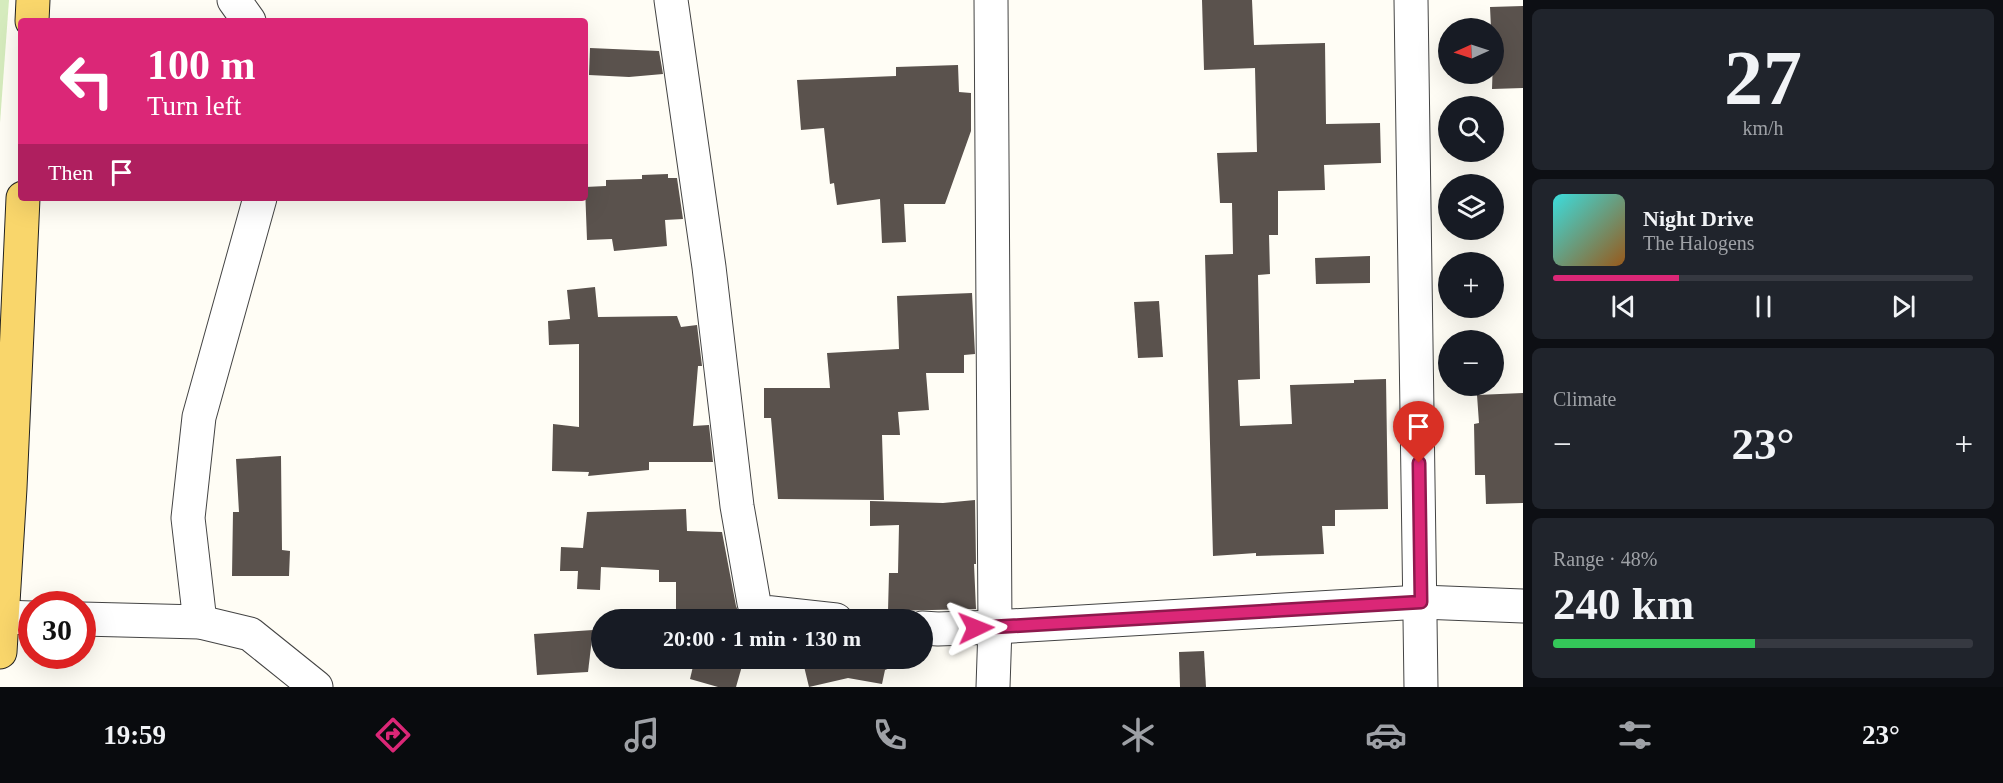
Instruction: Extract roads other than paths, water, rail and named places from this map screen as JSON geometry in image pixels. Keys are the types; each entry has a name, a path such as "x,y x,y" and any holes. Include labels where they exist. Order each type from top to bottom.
{"main road":[{"path":"32,18 33,0"},
{"path":"0,652 17,617 23,201"}],"street":[{"path":"234,0 247,18"},
{"path":"671,0 709,267 737,506 754,603 757,609"},
{"path":"991,0 995,627 993,687"},
{"path":"1411,0 1421,687"},
{"path":"200,622 188,518 198,417 259,201"},
{"path":"933,629 1421,602 1523,606"},
{"path":"96,619 200,622 250,634 316,687"}]}
